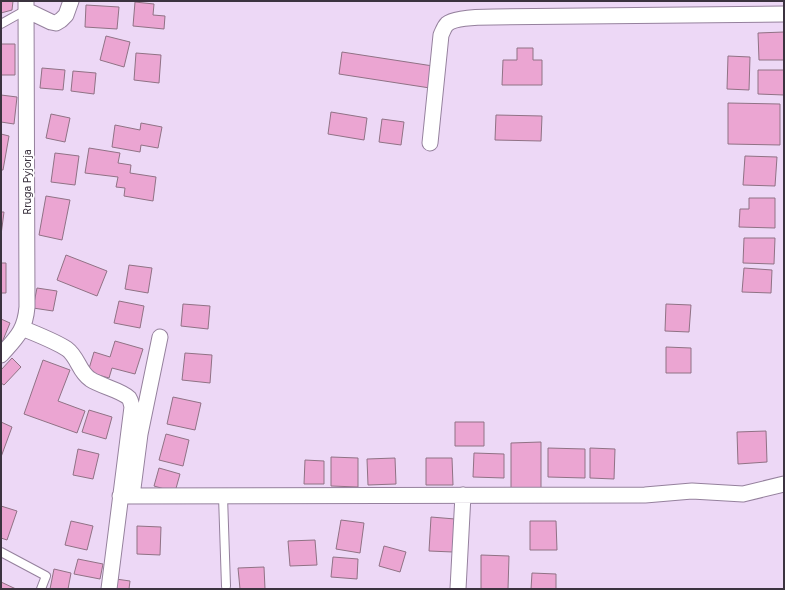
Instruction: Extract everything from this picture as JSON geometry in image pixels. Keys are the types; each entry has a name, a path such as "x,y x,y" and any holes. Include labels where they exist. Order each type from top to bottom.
{"street":[{"path":"26,6 51,22 56,23 66,15 71,1"},
{"name":"Rruga Pyjorja","path":"1,355 20,333 27,307 26,6"},
{"path":"430,143 441,35 447,24 455,20 494,17 784,14"},
{"path":"22,328 67,349 74,355 87,377 123,394 130,399 132,406 126,496"},
{"path":"109,589 126,496 160,337"},
{"path":"126,496 645,495 692,491 742,494 784,484"},
{"path":"458,589 463,495"}],"lane":[{"path":"1,24 26,6"},
{"path":"223,496 226,586"},
{"path":"1,552 46,576 41,589"}],"building":[{"path":"1,1 13,1 12,10 1,13"},
{"path":"135,2 154,4 153,15 165,16 164,29 133,26"},
{"path":"86,5 119,7 117,29 85,27"},
{"path":"784,32 784,60 759,60 758,33"},
{"path":"106,36 130,42 124,67 100,60"},
{"path":"1,44 15,44 15,75 1,75"},
{"path":"517,48 533,48 533,60 542,60 542,85 502,85 503,60 517,60"},
{"path":"342,52 433,66 430,88 339,74"},
{"path":"136,53 161,55 159,83 134,80"},
{"path":"728,56 750,57 749,90 727,89"},
{"path":"42,68 65,70 63,90 40,88"},
{"path":"758,70 784,70 784,95 758,94"},
{"path":"73,71 96,73 94,94 71,91"},
{"path":"1,95 17,97 14,124 1,122"},
{"path":"728,103 780,104 780,145 728,144"},
{"path":"331,112 367,118 364,140 328,134"},
{"path":"51,114 70,118 65,142 46,138"},
{"path":"496,115 542,116 541,141 495,140"},
{"path":"382,119 404,122 401,145 379,142"},
{"path":"141,123 162,127 158,148 141,145 140,152 112,147 115,125 140,130"},
{"path":"1,134 9,136 3,170 1,170"},
{"path":"89,148 120,153 118,163 131,165 130,173 156,177 153,201 124,196 125,188 116,187 118,177 85,173"},
{"path":"55,153 79,156 75,185 51,182"},
{"path":"745,156 777,157 775,186 743,185"},
{"path":"46,196 70,200 62,240 39,235"},
{"path":"749,198 775,198 775,228 739,227 740,209 749,209"},
{"path":"1,212 4,212 1,235"},
{"path":"744,238 775,238 774,264 743,263"},
{"path":"66,255 107,271 97,296 57,280"},
{"path":"1,263 6,263 6,293 1,293"},
{"path":"129,265 152,268 148,293 125,289"},
{"path":"744,268 772,270 771,293 742,292"},
{"path":"37,288 57,291 53,311 33,308"},
{"path":"119,301 144,306 140,328 114,323"},
{"path":"183,304 210,306 208,329 181,326"},
{"path":"666,304 691,305 689,332 665,331"},
{"path":"1,319 10,323 1,345"},
{"path":"115,341 143,349 135,374 112,368 109,378 88,372 94,352 110,357"},
{"path":"666,347 691,348 691,373 666,373"},
{"path":"185,353 212,355 210,383 182,380"},
{"path":"12,358 21,367 4,385 1,383 1,370"},
{"path":"43,360 70,370 58,401 85,411 77,433 24,414"},
{"path":"173,397 201,403 195,430 167,424"},
{"path":"89,410 112,417 106,439 82,432"},
{"path":"1,422 12,427 1,457"},
{"path":"455,422 484,422 484,446 455,446"},
{"path":"766,431 767,462 738,464 737,432"},
{"path":"166,434 189,440 183,466 159,460"},
{"path":"541,442 541,488 511,488 511,443"},
{"path":"548,448 585,449 585,478 548,477"},
{"path":"590,448 615,449 614,479 590,478"},
{"path":"78,449 99,454 93,479 73,475"},
{"path":"474,453 504,454 504,478 473,477"},
{"path":"331,457 358,458 358,487 331,486"},
{"path":"395,458 396,484 368,485 367,459"},
{"path":"426,458 452,458 453,485 426,485"},
{"path":"305,460 324,461 324,484 304,484"},
{"path":"159,468 180,474 175,492 154,486"},
{"path":"1,506 17,511 7,540 1,538"},
{"path":"431,517 455,519 453,552 429,551"},
{"path":"341,520 364,523 360,553 336,549"},
{"path":"71,521 93,526 87,550 65,545"},
{"path":"530,521 556,521 557,550 530,550"},
{"path":"137,526 161,527 160,555 137,554"},
{"path":"315,540 317,565 290,566 288,541"},
{"path":"384,546 406,552 400,572 379,566"},
{"path":"481,555 509,556 508,589 481,589"},
{"path":"333,557 358,559 357,579 331,577"},
{"path":"78,559 103,564 100,579 74,574"},
{"path":"264,567 265,589 240,589 238,568"},
{"path":"54,569 71,573 68,589 50,589"},
{"path":"532,573 556,574 556,589 531,589"},
{"path":"116,579 130,581 129,589 114,589"},
{"path":"1,582 16,589 1,589"}]}
